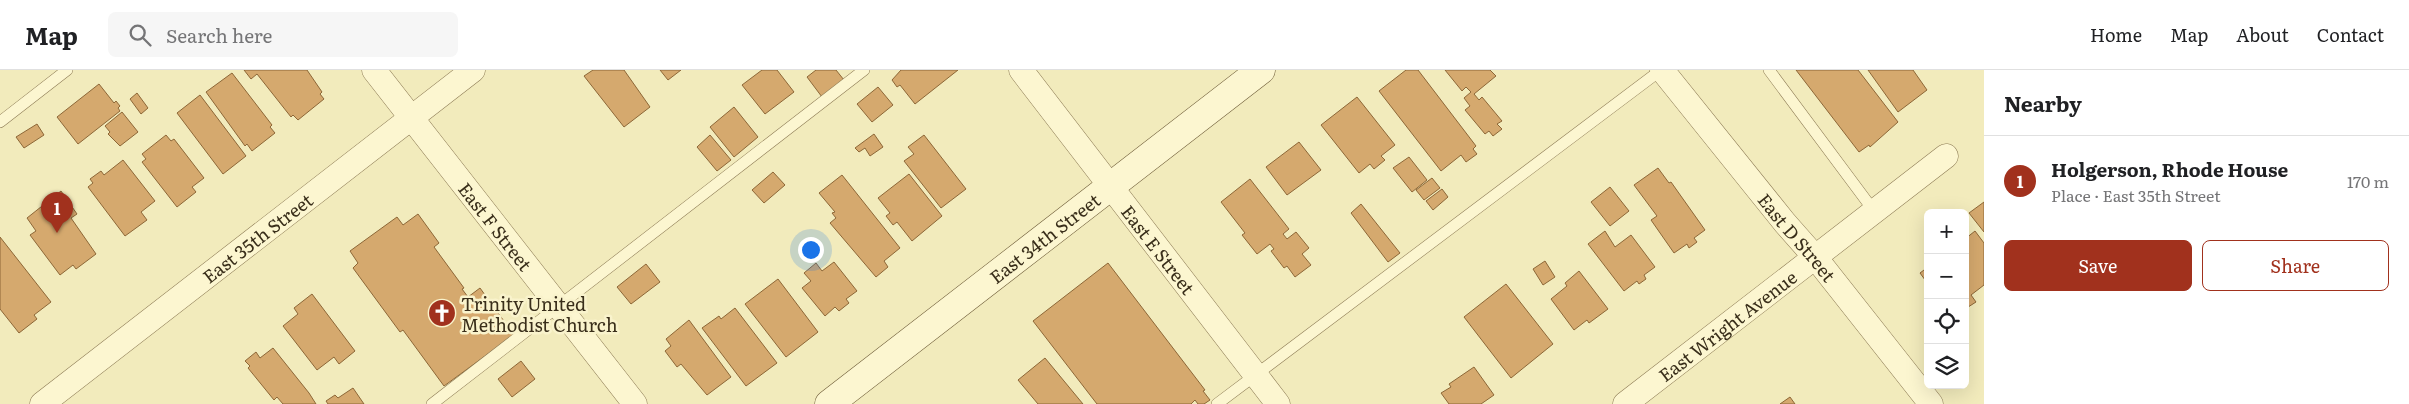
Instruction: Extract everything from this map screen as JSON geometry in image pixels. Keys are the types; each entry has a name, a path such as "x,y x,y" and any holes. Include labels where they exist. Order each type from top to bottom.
{"street":[{"name":"East F Street","path":"374,70 635,404"},
{"name":"East 35th Street","path":"42,404 473,70"},
{"name":"East E Street","path":"1021,70 1278,404"},
{"name":"East 34th Street","path":"829,404 1261,70"},
{"name":"East D Street","path":"1662,70 1785,223 1815,257 1931,404"},
{"name":"East Wright Avenue","path":"1625,404 1946,156"}],"lane":[{"path":"0,122 67,70"},
{"path":"432,404 864,70"},
{"path":"1217,404 1662,70"},
{"path":"1769,70 1874,211"}],"building":[{"path":"244,70 307,70 322,92 320,94 324,99 298,120 293,115 291,117 257,74 251,79"},
{"path":"593,70 624,70 650,107 624,127 584,76"},
{"path":"660,70 681,70 668,80"},
{"path":"762,70 777,70 794,92 765,114 742,85"},
{"path":"816,70 836,70 844,80 822,97 807,77"},
{"path":"901,70 958,70 915,104 900,85 897,87 892,80"},
{"path":"1406,70 1418,70 1476,146 1473,149 1477,154 1466,162 1461,155 1441,171 1379,91"},
{"path":"1445,70 1490,70 1496,76 1474,94 1479,100 1482,97 1502,121 1497,124 1502,129 1493,136 1489,131 1485,134 1465,110 1470,106 1464,98 1471,92 1466,87 1462,91"},
{"path":"1796,70 1858,70 1898,122 1870,147 1869,145 1859,152"},
{"path":"1868,70 1913,70 1927,90 1898,112"},
{"path":"232,73 272,125 270,127 275,133 252,151 247,144 245,146 206,92"},
{"path":"99,84 114,103 116,101 120,106 118,108 120,111 78,144 57,117"},
{"path":"878,87 893,105 872,122 857,104"},
{"path":"137,93 148,108 141,114 130,99"},
{"path":"200,95 246,156 223,174 177,113"},
{"path":"1357,97 1395,145 1381,156 1385,160 1374,169 1370,164 1359,173 1321,125"},
{"path":"734,107 758,137 734,157 710,127"},
{"path":"122,112 138,132 120,146 108,134 110,132 105,126"},
{"path":"37,124 44,135 24,148 16,137"},
{"path":"874,134 883,147 870,156 865,148 859,152 855,148"},
{"path":"166,135 171,141 174,139 204,178 192,187 196,192 177,207 142,162 146,159 142,154"},
{"path":"710,135 731,160 717,171 697,147"},
{"path":"924,135 966,189 941,208 904,161 914,154 908,147"},
{"path":"1299,142 1321,170 1287,195 1266,167"},
{"path":"1409,157 1427,180 1412,192 1393,168"},
{"path":"123,160 155,201 141,212 147,220 125,236 88,187 93,183 90,179 101,171 104,175"},
{"path":"1658,168 1669,183 1671,182 1705,230 1694,238 1697,242 1689,248 1687,244 1674,253 1651,220 1657,216 1634,185"},
{"path":"773,172 785,185 764,203 752,190"},
{"path":"909,174 942,216 912,241 897,222 893,225 886,216 890,213 878,198"},
{"path":"842,175 900,248 884,261 888,267 876,277 830,223 836,218 832,213 835,212 819,193"},
{"path":"1432,178 1440,188 1424,200 1416,190"},
{"path":"1250,179 1289,229 1283,234 1287,239 1296,232 1309,248 1302,254 1311,265 1295,277 1287,266 1284,268 1271,251 1274,249 1270,244 1257,254 1242,235 1245,233 1221,202"},
{"path":"1610,187 1629,211 1610,226 1591,202"},
{"path":"1442,189 1448,197 1433,210 1426,201"},
{"path":"61,191 77,214 71,218 96,254 76,269 73,265 60,275 30,235 36,231 27,218"},
{"path":"1984,202 1984,232 1969,213"},
{"path":"1361,204 1400,253 1388,262 1351,213"},
{"name":"Trinity United Methodist Church","path":"418,214 439,243 434,247 464,288 462,289 468,297 480,288 514,335 444,386 403,330 400,332 353,268 358,263 350,251 397,217 403,225"},
{"path":"1605,231 1615,247 1631,235 1655,267 1644,275 1646,279 1639,284 1637,281 1624,291 1588,244"},
{"path":"1975,231 1984,243 1984,285 1971,295 1976,302 1969,306 1969,254 1969,236"},
{"path":"0,237 51,302 34,315 37,319 19,333 0,309"},
{"path":"1545,261 1555,277 1543,285 1533,269"},
{"path":"834,262 857,291 846,299 849,303 839,311 835,307 825,316 802,288 811,281 804,273 816,263 822,271"},
{"path":"1108,263 1205,390 1203,391 1210,400 1204,404 1198,404 1195,400 1191,404 1097,404 1033,321"},
{"path":"646,264 660,282 631,304 617,287"},
{"path":"1924,270 1924,278 1920,273"},
{"path":"1579,271 1608,309 1589,323 1587,320 1574,330 1551,299 1567,286 1565,283"},
{"path":"778,279 818,332 786,357 745,304"},
{"path":"1506,284 1553,344 1511,378 1464,317"},
{"path":"312,294 355,351 339,364 334,357 317,370 283,326 298,314 294,308"},
{"path":"735,308 777,363 746,386 702,328 719,316 721,319"},
{"path":"689,320 731,377 707,395 681,364 677,367 665,351 671,346 666,339"},
{"path":"273,348 316,404 283,404 277,397 274,400 248,368 250,366 245,361 256,352 260,358"},
{"path":"1045,358 1083,404 1038,404 1018,380"},
{"path":"521,361 535,379 512,397 498,379"},
{"path":"1474,367 1494,395 1481,404 1449,404 1441,393 1451,387 1449,384"},
{"path":"353,388 364,404 328,404 326,401 335,395 338,398"},
{"path":"1790,397 1795,404 1780,404"}],"place":[{"name":"Holgerson, Rhode House","path":"57,233"},
{"name":"Trinity United Methodist Church","path":"442,313"}]}
